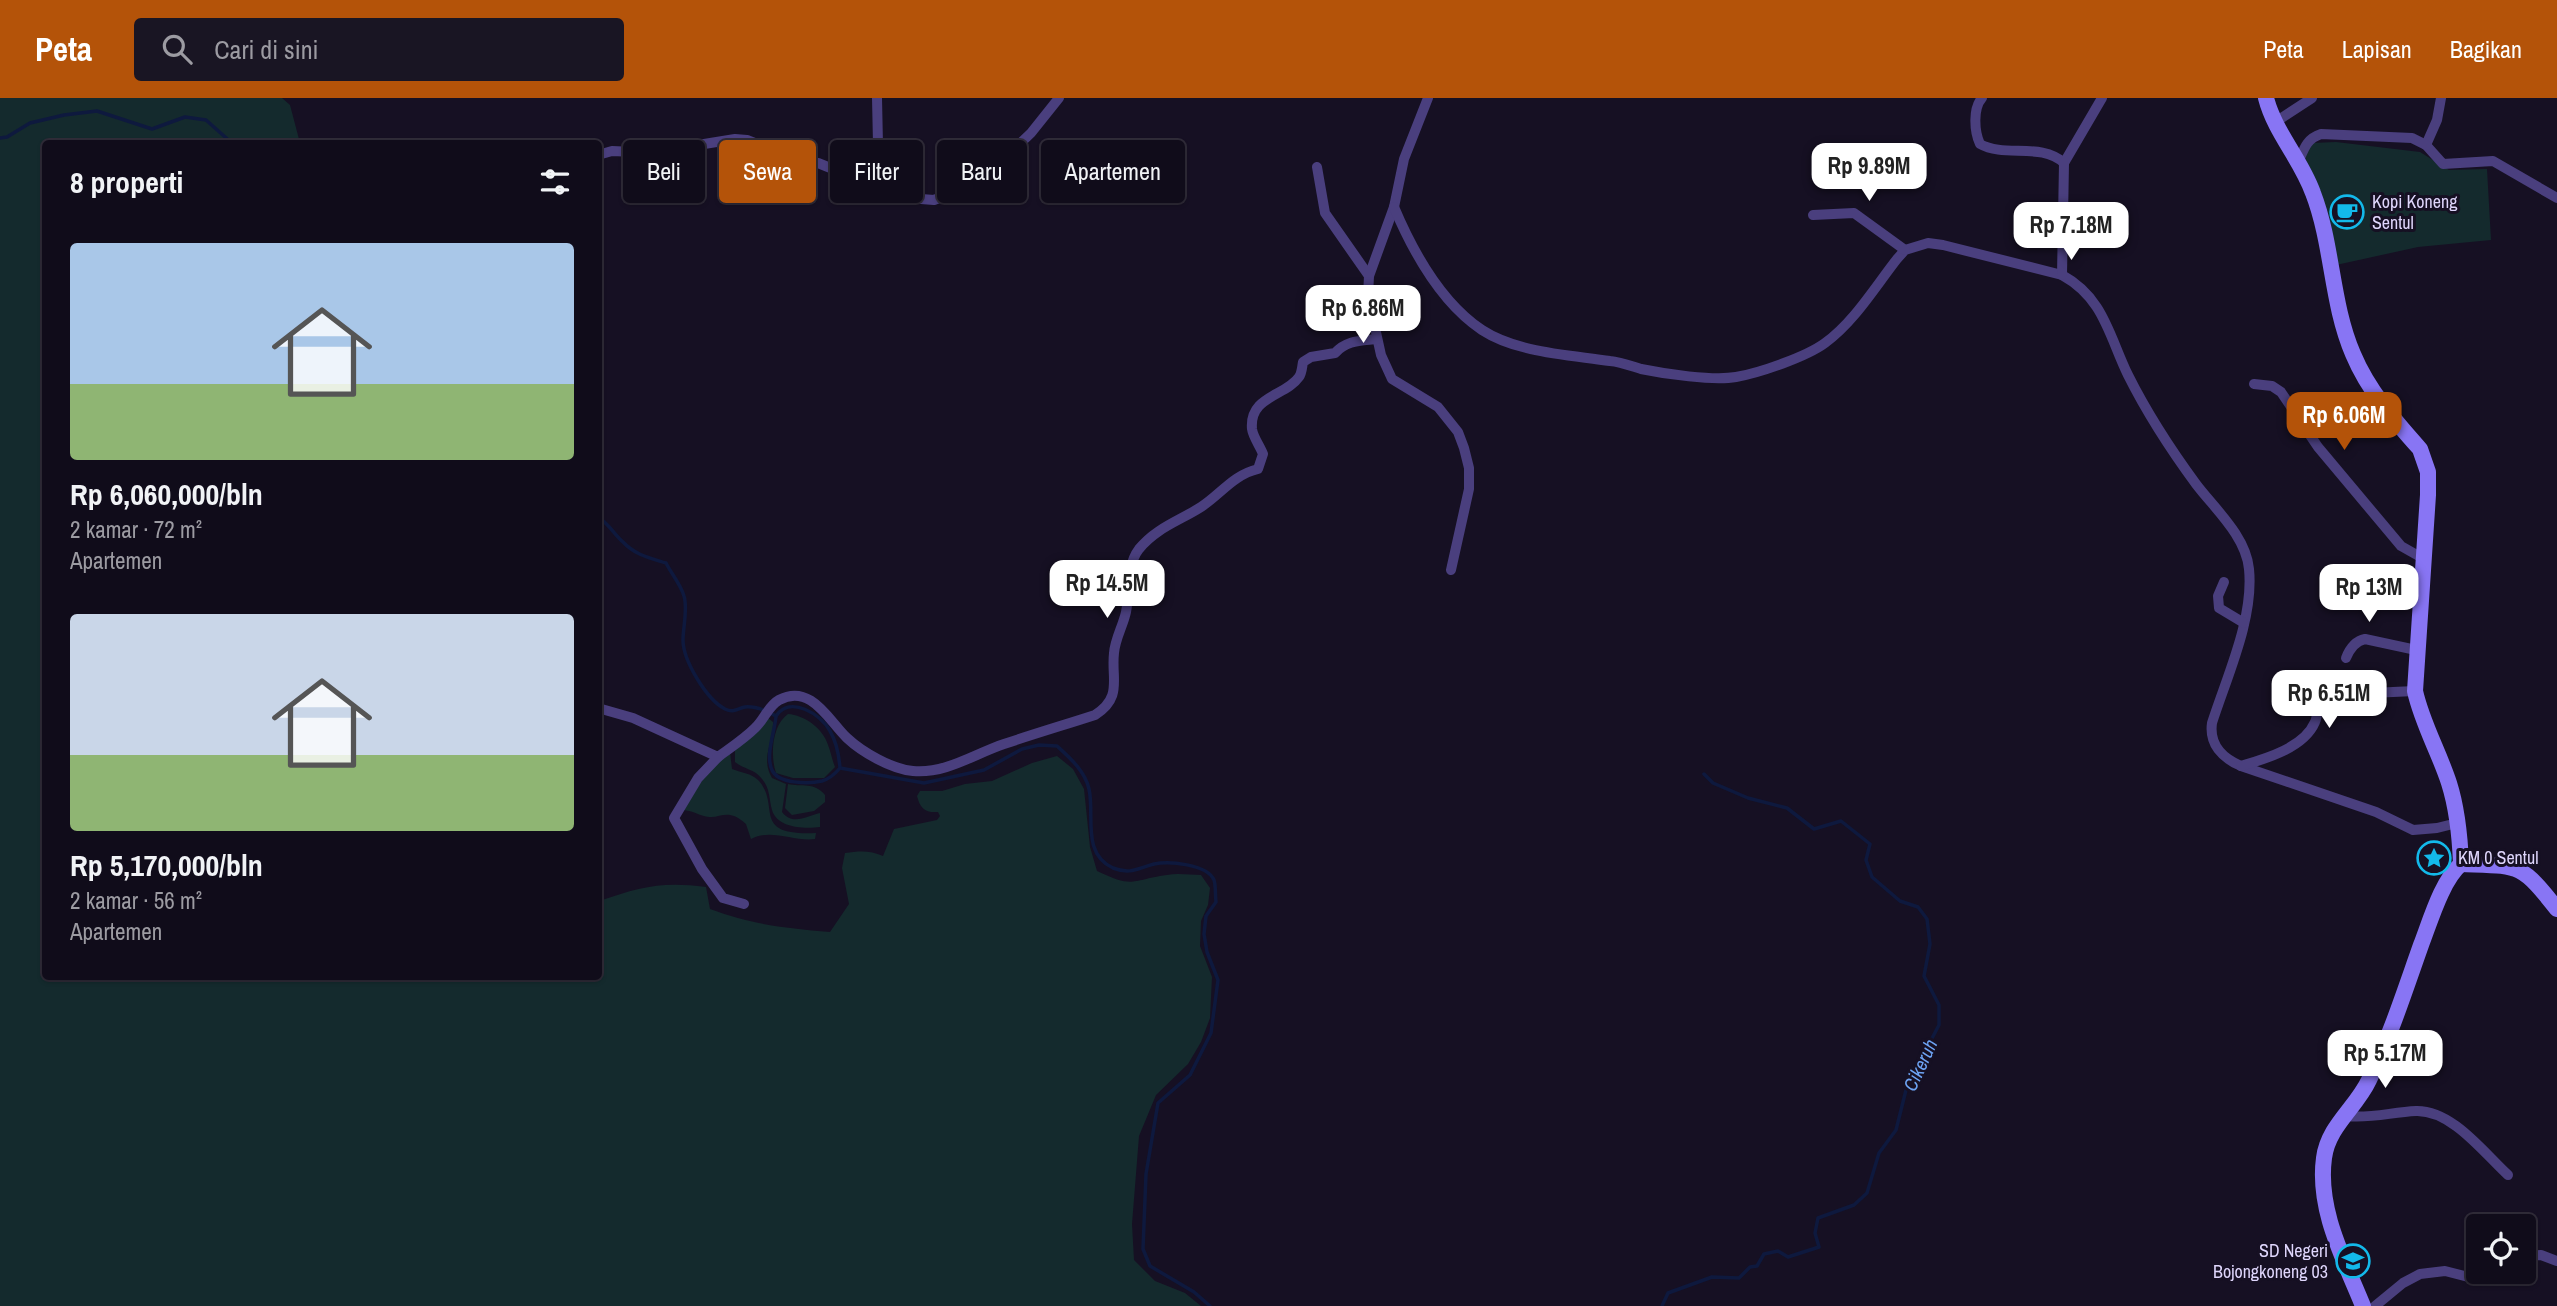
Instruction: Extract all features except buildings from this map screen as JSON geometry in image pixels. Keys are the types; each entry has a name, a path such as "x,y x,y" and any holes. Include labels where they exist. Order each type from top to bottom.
{"street":[{"path":"877,98 878,140"},
{"path":"923,199 934,200 959,190 979,187 996,175 1009,154 1031,133 1059,98"},
{"path":"1428,98 1404,159 1394,207 1369,276 1368,296 1385,367 1392,379 1438,407 1454,425 1465,448 1469,489 1451,570"},
{"path":"1982,98 1976,109 1980,144 1991,148 2046,153 2064,163"},
{"path":"2062,275 2064,163 2102,98"},
{"path":"2266,98 2274,123 2313,192 2343,326 2352,353 2376,396 2420,449 2425,460 2428,495 2415,691 2419,709 2450,785 2461,864 2452,875 2434,911 2385,1045 2368,1083 2346,1116 2334,1128 2326,1148 2323,1169 2325,1205 2363,1306"},
{"path":"2274,123 2312,98"},
{"path":"2426,145 2437,120 2441,98"},
{"path":"2298,163 2311,138 2322,134 2412,138 2426,145 2443,164 2493,161 2557,198"},
{"path":"602,154 612,151 635,152 645,146 698,145 735,139 762,146 779,160 818,163 830,168"},
{"path":"1317,167 1325,213 1369,276"},
{"path":"1394,207 1402,226 1440,289 1473,323 1490,335 1513,344 1564,355 1611,360 1644,369 1699,376 1734,378 1800,356 1825,343 1850,318 1905,250 1928,243 2062,275 2079,287 2098,308 2114,338 2128,375 2156,424 2247,558 2248,604 2211,732 2220,753 2241,766 2376,812 2413,831 2457,823"},
{"path":"1813,215 1854,213 1905,250"},
{"path":"744,904 723,898 702,869 674,818 698,778 718,757 755,728 771,707 785,698 803,697 828,714 855,744 912,771 933,770 956,764 1002,745 1095,715 1107,705 1114,691 1114,652 1126,611 1133,565 1139,550 1163,527 1203,506 1238,476 1258,469 1263,454 1253,432 1254,416 1268,397 1285,389 1300,376 1303,362 1311,357 1335,354 1343,345 1352,341 1377,338"},
{"path":"2254,384 2272,386 2281,392 2318,447 2400,546 2424,559"},
{"path":"2224,582 2218,596 2219,608 2244,623"},
{"path":"2346,658 2359,640 2365,639 2416,650"},
{"path":"2241,766 2299,741 2315,723 2317,700 2349,694 2415,691"},
{"path":"602,709 633,718 718,757"},
{"path":"2461,864 2512,866 2533,879 2557,909"},
{"path":"2346,1116 2369,1117 2416,1111 2437,1114 2451,1122 2508,1175"},
{"path":"2536,1255 2557,1261"},
{"path":"2375,1306 2403,1283 2420,1274 2445,1271 2466,1276"}],"green space":[{"path":"0,98 282,98 290,105 299,140 42,140 42,980 602,980 602,900 664,885 706,887 710,909 741,919 830,932 849,904 842,868 845,853 864,852 883,856 894,829 937,820 940,816 938,812 926,811 922,807 917,796 920,791 942,791 965,784 992,781 1032,763 1057,756 1073,769 1084,789 1090,847 1097,871 1109,877 1132,882 1171,874 1201,875 1210,888 1208,905 1201,921 1200,946 1212,977 1210,1018 1201,1042 1188,1064 1156,1095 1139,1136 1132,1224 1134,1260 1155,1281 1185,1293 1201,1306 0,1306"},
{"path":"2336,142 2420,152 2449,170 2487,169 2491,240 2418,247 2336,265 2305,156 2312,143"},
{"path":"788,714 812,724 826,739 835,767 824,778 793,778 776,773 774,741 779,725"},
{"path":"768,718 773,722 773,729 767,764 772,778 786,784 782,812 795,819 820,813 820,827 799,827 779,821 772,810 765,782 756,773 735,762 735,748"},
{"path":"730,752 732,769 749,774 758,780 765,790 775,824 782,830 795,833 816,833 815,839 766,835 751,839 746,824 733,816 710,817 683,810 708,771"},
{"path":"788,784 817,788 825,795 825,802 814,811 792,815 785,808"}],"waterway":[{"path":"0,138 7,137 30,123 97,111 152,129 185,117 206,120 228,140"},
{"path":"602,520 633,550 666,563 684,596 683,640 691,668 710,697 725,709 733,711 753,707 776,716 789,707 805,709 820,719 830,731 840,768 924,783 984,770 1022,749 1039,745 1057,746 1076,765 1087,782 1093,843 1103,861 1113,868 1125,871 1169,863 1196,867 1204,870 1214,880 1216,902 1206,916 1204,934 1207,952 1218,980 1211,1033 1190,1075 1158,1103 1146,1174 1143,1249 1150,1266 1194,1292 1210,1306"},
{"path":"776,716 770,757 775,775 794,782 816,782 829,778 840,768"},
{"name":"Cikeruh","path":"1662,1306 1668,1293 1712,1277 1739,1278 1750,1267 1757,1266 1764,1254 1778,1251 1788,1257 1819,1247 1815,1233 1818,1218 1854,1205 1867,1193 1879,1153 1896,1130 1907,1086 1939,1025 1939,1005 1924,976 1930,944 1927,919 1918,907 1900,901 1872,877 1866,860 1870,844 1841,821 1814,829 1787,808 1748,798 1713,783 1704,774"}],"place":[{"name":"Kopi Koneng Sentul","path":"2347,212"},
{"name":"KM 0 Sentul","path":"2434,858"},
{"name":"SD Negeri Bojongkoneng 03","path":"2353,1261"}]}
